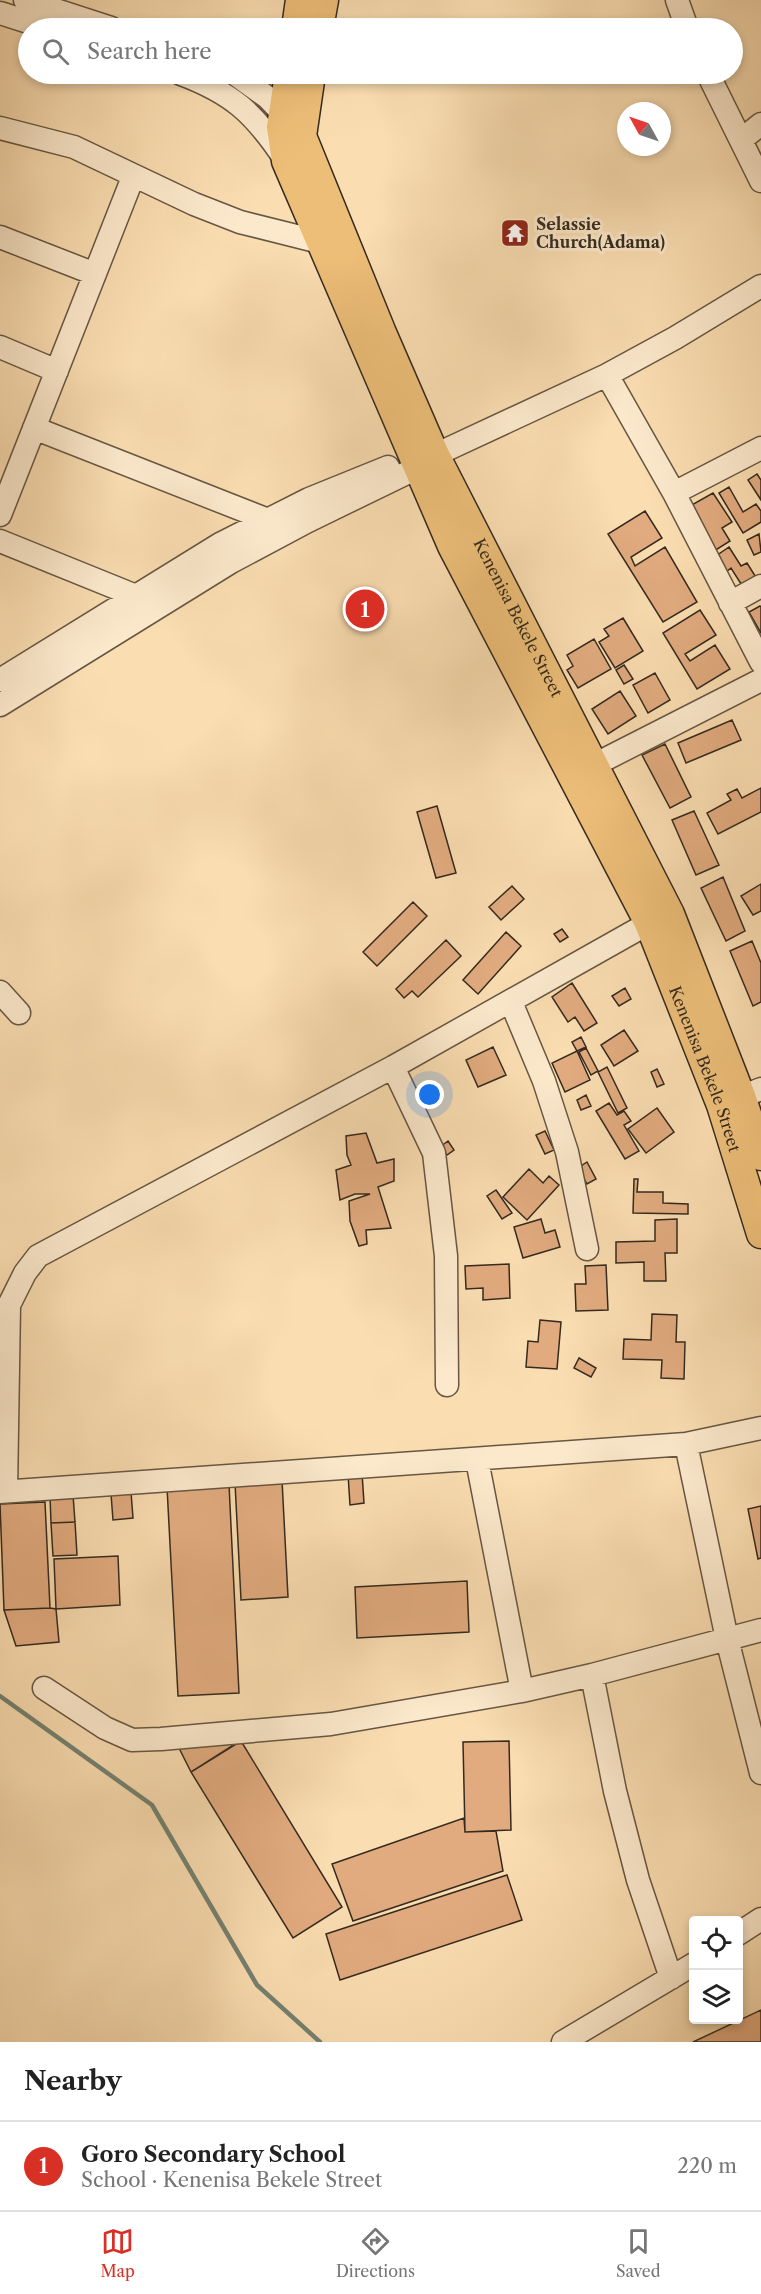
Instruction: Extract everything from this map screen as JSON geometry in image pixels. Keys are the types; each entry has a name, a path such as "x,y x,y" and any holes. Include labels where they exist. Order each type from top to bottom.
{"main road":[{"path":"297,18 300,0"},
{"path":"321,18 324,0"},
{"path":"287,84 282,143 286,161 320,242 421,460"},
{"name":"Kenenisa Bekele Street","path":"309,84 302,136 382,333 421,460 452,546 741,1097 761,1234"},
{"name":"Kenenisa Bekele Street","path":"421,460 594,765 670,914 741,1097 761,1156"}],"street":[{"path":"25,0 80,18"},
{"path":"677,0 683,18"},
{"path":"0,13 18,19"},
{"path":"204,84 218,90 250,112 286,161"},
{"path":"249,84 267,97 302,136"},
{"path":"713,84 761,181"},
{"path":"741,140 761,124"},
{"path":"0,128 74,147 134,177 240,222 320,242"},
{"path":"0,515 7,474 34,428 134,177"},
{"path":"0,237 95,274"},
{"path":"0,705 231,562 421,460 607,375 675,338 761,286"},
{"path":"0,348 57,371"},
{"path":"607,375 674,493 761,662"},
{"path":"34,428 268,520"},
{"path":"674,493 761,448"},
{"path":"0,680 220,544 309,499 421,460"},
{"path":"0,541 136,596"},
{"path":"730,603 761,586"},
{"path":"594,765 761,680"},
{"path":"649,922 393,1067 38,1256 25,1273 9,1305 3,1491 686,1444 761,1428"},
{"path":"0,992 19,1013"},
{"path":"511,1002 544,1081 567,1152 587,1249"},
{"path":"393,1067 434,1153 446,1256 447,1385"},
{"path":"686,1444 727,1639 761,1773"},
{"path":"477,1460 522,1691"},
{"path":"44,1688 105,1728 132,1740 331,1724 522,1691 592,1675 761,1630"},
{"path":"592,1675 615,1791 638,1880 671,1978"},
{"path":"743,1931 761,1919"},
{"path":"563,2042 689,1967"}],"building":[{"path":"757,474 761,480 761,500 748,480"},
{"path":"729,487 743,512 756,504 761,511 761,522 743,533 719,493"},
{"path":"713,493 732,522 722,528 730,541 711,553 683,510"},
{"path":"645,511 662,538 631,557 635,566 665,547 697,602 663,622 608,534"},
{"path":"759,534 761,552 754,555 747,540"},
{"path":"729,547 741,566 747,563 757,579 743,587 731,568 726,572 716,556"},
{"path":"761,607 761,633 749,612"},
{"path":"700,610 716,635 685,654 690,661 715,645 730,669 697,689 663,633"},
{"path":"623,618 643,651 615,668 599,642 609,636 604,629"},
{"path":"594,639 611,669 578,688 567,670 573,666 567,655"},
{"path":"624,665 633,679 624,684 616,670"},
{"path":"655,673 670,700 648,713 633,685"},
{"path":"620,691 636,716 608,734 592,709"},
{"path":"732,720 741,740 686,763 678,743"},
{"path":"665,744 691,797 670,808 642,755"},
{"path":"761,788 761,812 718,834 707,813 731,800 727,794 737,789 742,798"},
{"path":"437,806 456,873 436,878 417,812"},
{"path":"694,811 719,865 696,875 672,820"},
{"path":"723,877 745,931 726,941 701,888"},
{"path":"761,884 761,911 753,915 741,896"},
{"path":"512,886 524,899 501,920 489,907"},
{"path":"413,902 427,916 377,966 363,952"},
{"path":"562,929 568,937 560,942 554,934"},
{"path":"506,932 521,946 478,994 463,980"},
{"path":"446,940 461,956 418,997 412,991 404,998 396,989"},
{"path":"752,941 761,963 761,1002 753,1006 730,951"},
{"path":"572,983 597,1023 584,1031 575,1017 568,1022 552,997"},
{"path":"625,988 631,999 619,1006 612,996"},
{"path":"624,1030 638,1051 614,1066 601,1045"},
{"path":"581,1037 586,1047 577,1051 572,1042"},
{"path":"493,1047 506,1075 478,1087 466,1060"},
{"path":"586,1048 598,1071 591,1075 579,1052"},
{"path":"577,1051 590,1080 565,1092 552,1063"},
{"path":"607,1067 627,1108 618,1113 598,1072"},
{"path":"657,1069 664,1084 657,1087 651,1072"},
{"path":"586,1095 591,1106 581,1110 577,1100"},
{"path":"609,1103 617,1115 624,1111 631,1121 624,1125 639,1151 625,1159 596,1111"},
{"path":"657,1108 674,1132 646,1153 628,1129"},
{"path":"545,1131 554,1150 545,1154 536,1135"},
{"path":"366,1133 377,1163 394,1159 394,1181 378,1187 391,1228 366,1230 367,1244 359,1246 350,1221 349,1201 370,1194 355,1194 340,1200 336,1170 351,1165 347,1155 346,1136"},
{"path":"448,1141 454,1150 447,1155 440,1147"},
{"path":"587,1162 596,1179 587,1184 578,1168"},
{"path":"529,1169 543,1183 549,1176 559,1185 527,1220 503,1197"},
{"path":"634,1179 638,1179 637,1192 663,1192 663,1203 688,1204 688,1214 633,1213"},
{"path":"496,1190 512,1213 502,1219 487,1196"},
{"path":"541,1219 545,1233 555,1230 560,1247 523,1258 514,1227"},
{"path":"677,1219 677,1253 665,1253 666,1281 644,1281 644,1262 616,1263 616,1242 655,1241 655,1220"},
{"path":"509,1264 510,1298 483,1300 483,1288 466,1289 465,1266"},
{"path":"606,1265 608,1310 576,1311 575,1284 586,1284 585,1266"},
{"path":"652,1314 677,1315 676,1342 685,1342 684,1379 661,1378 662,1360 623,1359 624,1339 651,1340"},
{"path":"540,1320 561,1322 557,1369 526,1367 528,1341 538,1342"},
{"path":"579,1358 596,1368 591,1377 574,1368"},
{"path":"362,1473 364,1503 350,1505 348,1474"},
{"path":"282,1480 288,1597 241,1600 235,1483"},
{"path":"229,1484 239,1693 178,1696 167,1487"},
{"path":"131,1492 133,1518 113,1520 111,1494"},
{"path":"73,1495 75,1522 51,1523 50,1496"},
{"path":"45,1502 50,1608 4,1610 0,1504"},
{"path":"761,1506 761,1558 758,1559 748,1509"},
{"path":"75,1522 77,1555 53,1556 51,1523"},
{"path":"118,1556 120,1605 56,1609 54,1559"},
{"path":"467,1581 469,1632 357,1638 355,1587"},
{"path":"56,1609 59,1642 16,1646 4,1610"},
{"path":"227,1735 232,1746 191,1772 176,1742"},
{"path":"241,1741 342,1907 293,1938 191,1772"},
{"path":"509,1741 511,1830 465,1832 463,1742"},
{"path":"464,1818 465,1832 496,1831 503,1871 353,1921 332,1864"},
{"path":"507,1875 522,1920 340,1980 326,1934"},
{"path":"761,2010 761,2042 693,2042 731,2024 743,2024 743,2018"}],"waterway":[{"path":"0,1696 152,1805 257,1985 320,2042"}],"place":[{"name":"Selassie Church(Adama)","path":"515,233"},
{"name":"Goro Secondary School","path":"365,609"}]}
